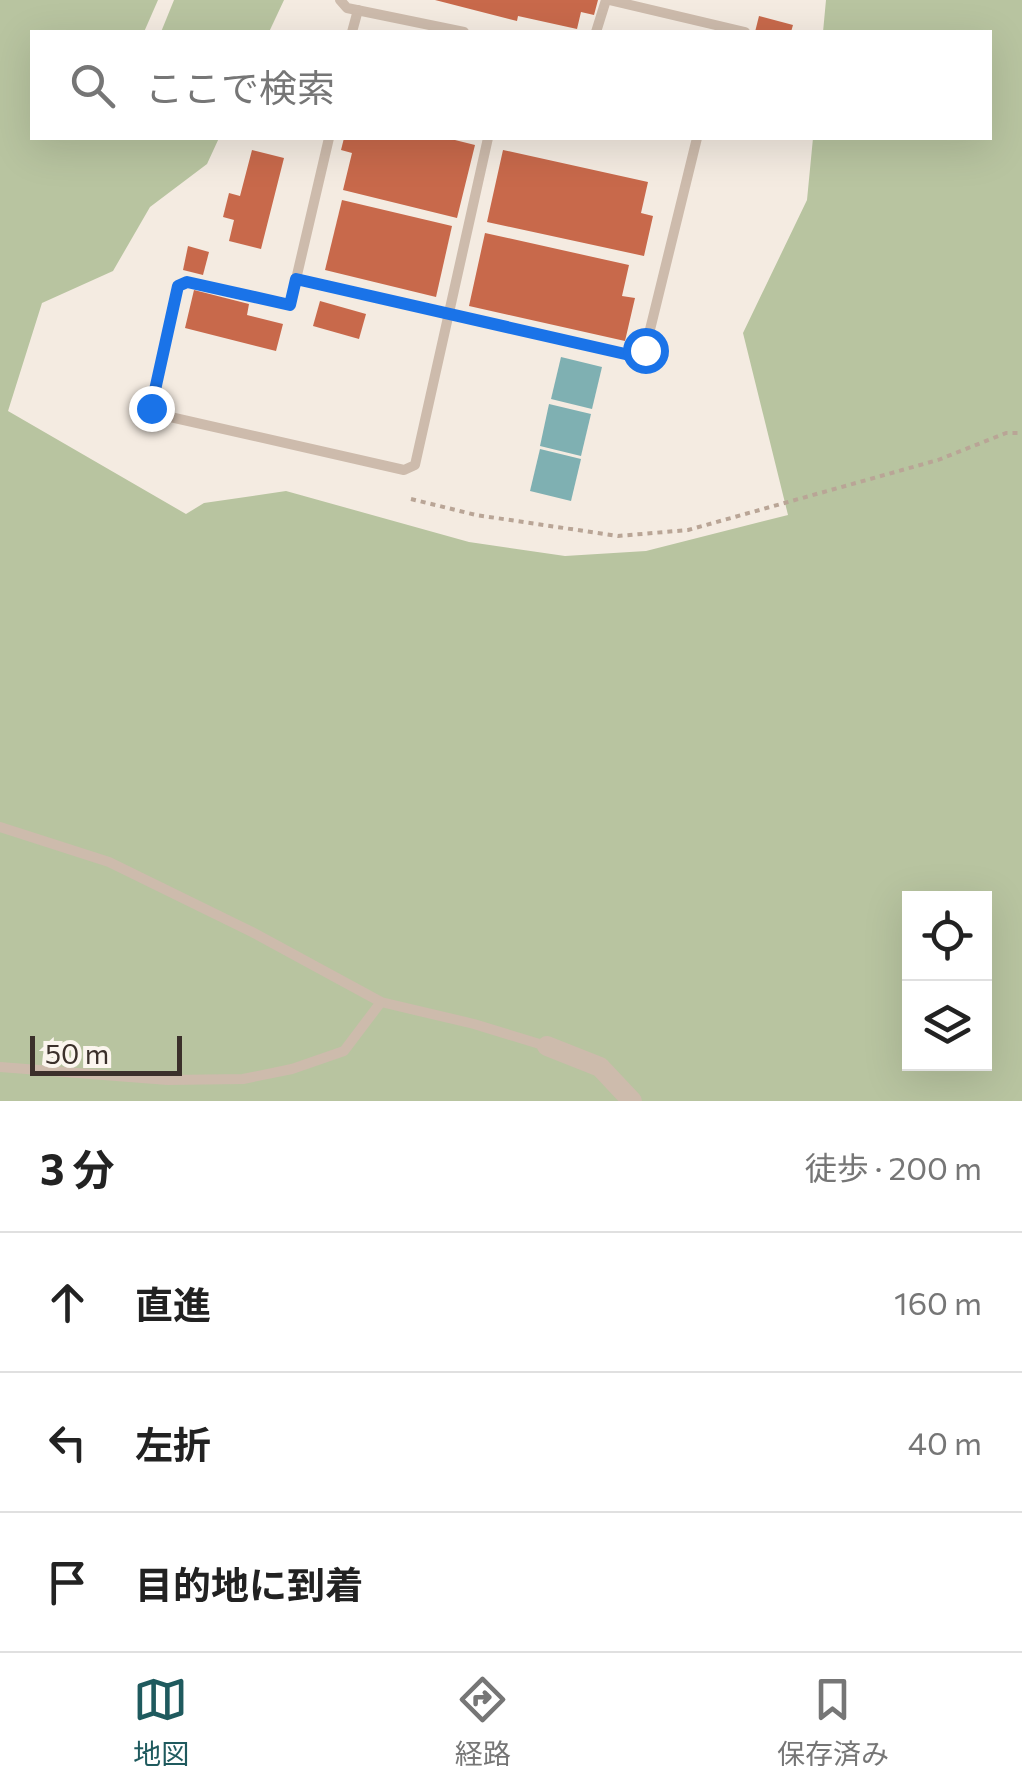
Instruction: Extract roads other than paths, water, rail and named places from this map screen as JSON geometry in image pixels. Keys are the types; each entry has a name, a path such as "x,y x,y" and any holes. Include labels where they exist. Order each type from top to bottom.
{"street":[{"path":"547,1046 600,1067 632,1101"}],"lane":[{"path":"340,0 358,10 454,30"},
{"path":"597,30 607,0 736,30"},
{"path":"353,30 358,10"},
{"path":"328,140 290,305 187,282 178,286 151,408 157,414 404,470 415,465 488,140"},
{"path":"296,279 634,356 645,350 696,140"},
{"path":"0,827 109,862 252,932 381,1002 547,1046"},
{"path":"0,1067 168,1080 243,1079 344,1051 381,1002"}],"water":[{"path":"561,357 602,367 592,409 551,399"},
{"path":"549,404 591,414 581,456 540,446"},
{"path":"540,449 581,459 571,501 530,491"}]}
